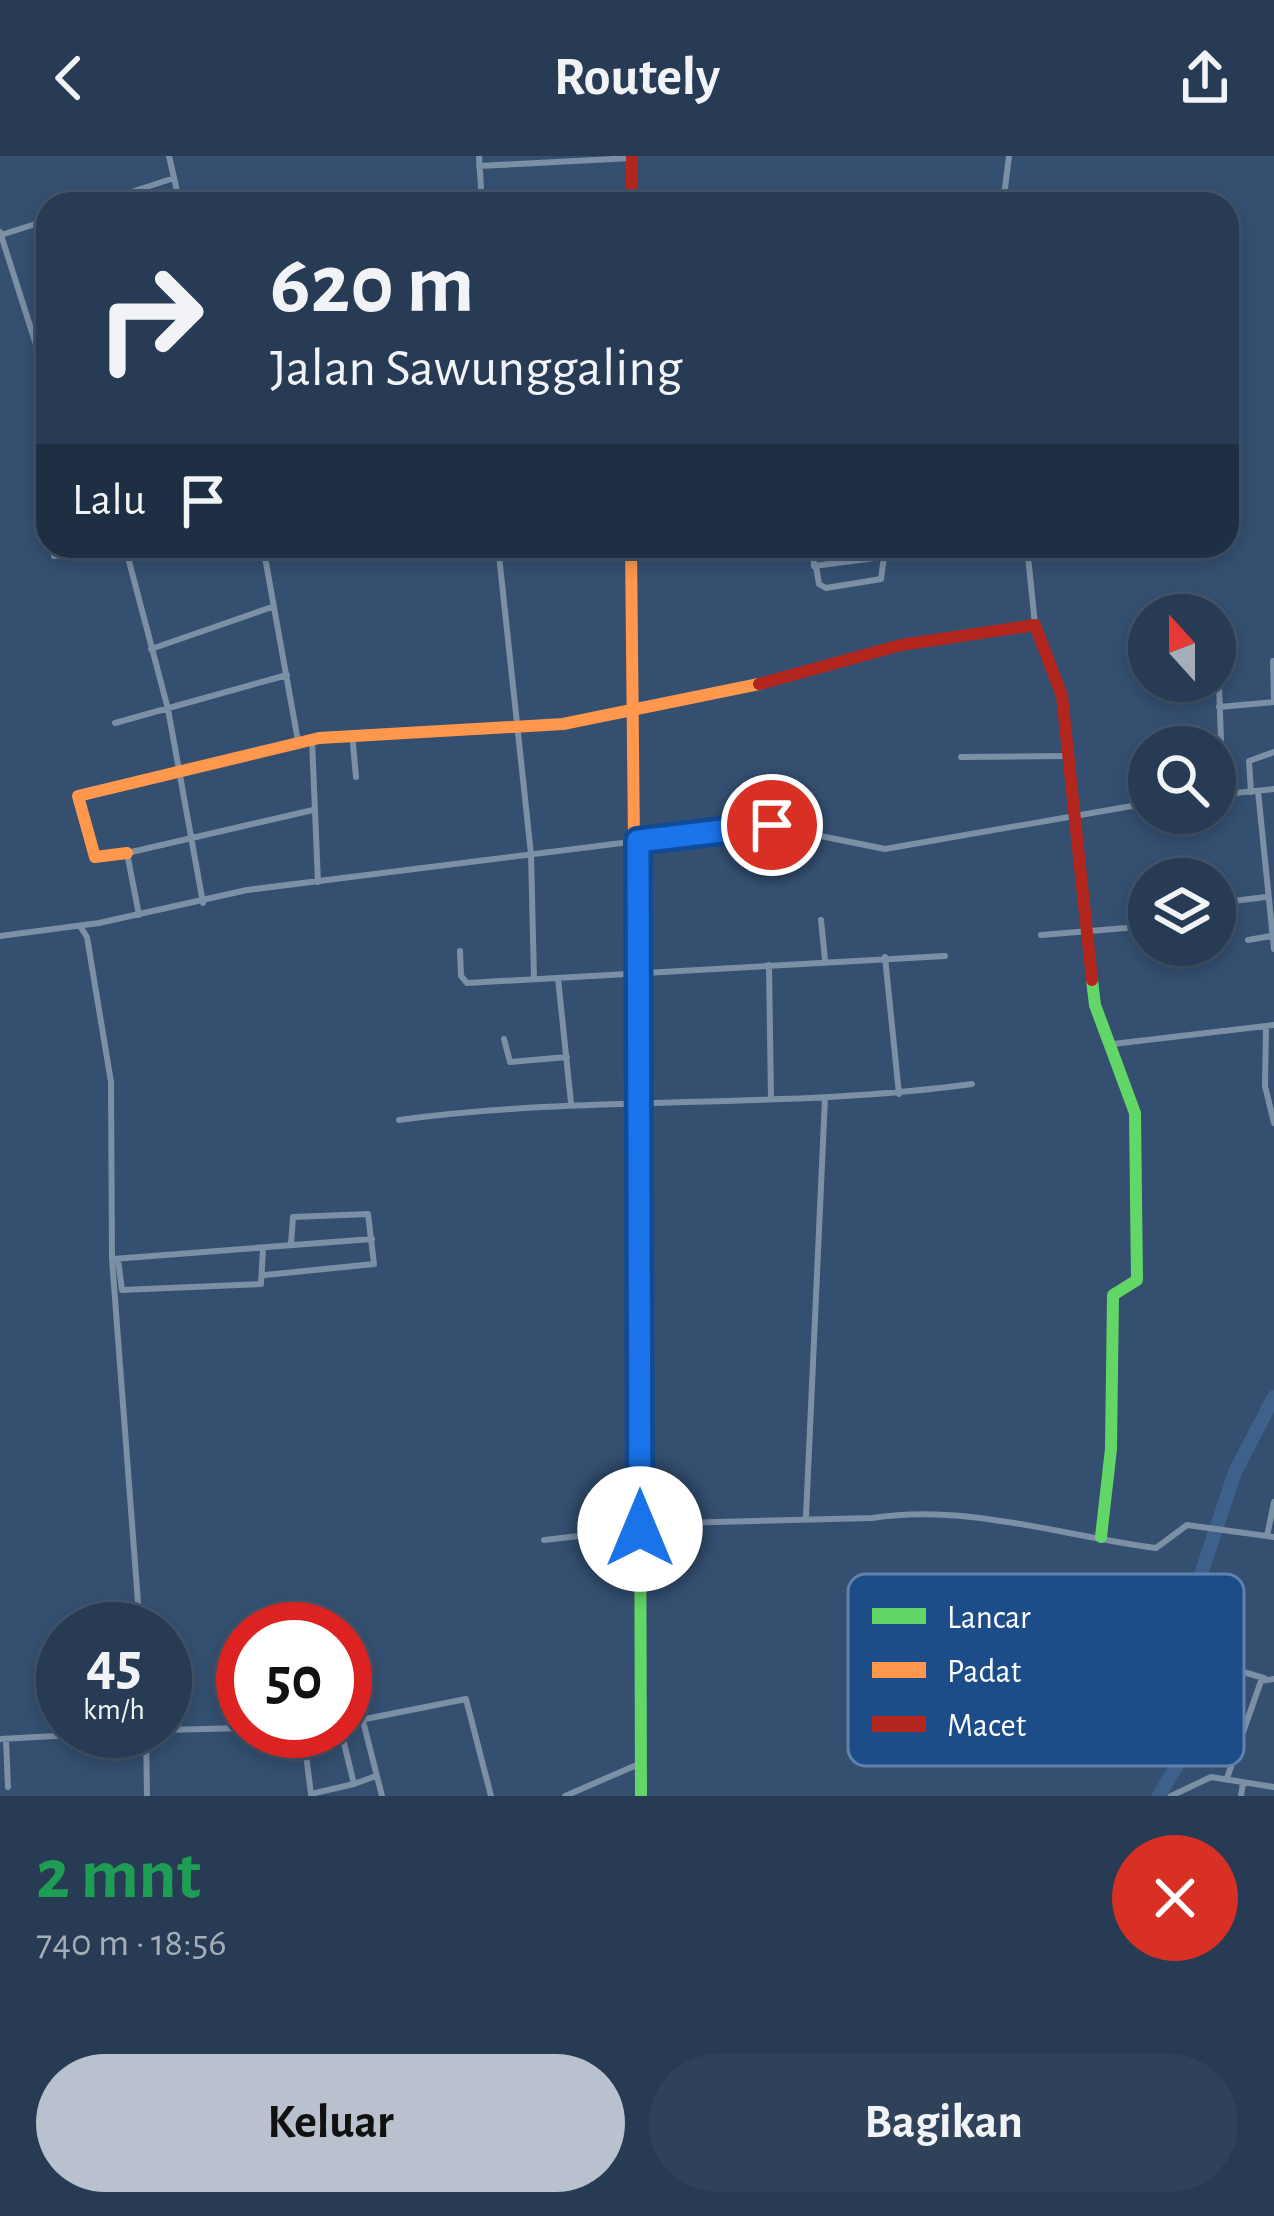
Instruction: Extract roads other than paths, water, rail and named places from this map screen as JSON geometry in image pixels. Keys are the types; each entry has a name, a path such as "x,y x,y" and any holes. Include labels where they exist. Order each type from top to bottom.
{"street":[{"path":"169,156 178,192"},
{"path":"479,156 481,192"},
{"path":"1005,192 1010,156"},
{"path":"479,166 632,157 632,192"},
{"path":"131,192 174,178"},
{"path":"36,225 1,238 36,345"},
{"path":"127,558 168,709 202,903"},
{"path":"264,558 305,740 318,882"},
{"path":"499,558 531,854 535,980"},
{"path":"631,558 638,841 641,1796"},
{"path":"815,558 819,584 826,588 885,577 884,558"},
{"path":"816,566 876,558"},
{"path":"1028,558 1035,625 1059,682 1095,1005 1135,1113 1137,1280 1113,1295 1111,1449 1101,1537"},
{"path":"151,649 274,606"},
{"path":"313,810 96,858 78,796 305,740 352,733 517,729 632,711 963,628 1035,625"},
{"path":"1219,707 1274,703 1273,661"},
{"path":"115,723 287,675"},
{"path":"1219,702 1219,726"},
{"path":"352,733 356,777"},
{"path":"1274,752 1249,761 1270,885 1266,897 1274,949"},
{"path":"961,757 1070,756"},
{"path":"1236,794 1274,789"},
{"path":"0,936 99,923 247,890 772,825 870,848 913,846 1128,806"},
{"path":"127,853 139,915"},
{"path":"1236,901 1266,897"},
{"path":"821,920 825,961"},
{"path":"77,923 87,937 111,1082 115,1259 138,1602"},
{"path":"87,937 99,923"},
{"path":"1041,935 1126,928"},
{"path":"1248,940 1271,936"},
{"path":"460,952 464,982 945,956"},
{"path":"885,957 898,1094"},
{"path":"769,964 772,1099"},
{"path":"558,978 571,1103"},
{"path":"1113,1044 1163,1042 1270,1026 1274,1123"},
{"path":"504,1039 510,1062 567,1057"},
{"path":"399,1120 571,1103 825,1098 972,1084"},
{"path":"806,1516 825,1098"},
{"path":"268,1275 371,1268 368,1214 292,1217 291,1244"},
{"path":"115,1259 372,1239"},
{"path":"115,1259 120,1288 126,1291 261,1284 268,1275 266,1250"},
{"path":"544,1540 640,1526 806,1516 872,1518 904,1512 1028,1522 1160,1547 1193,1525 1270,1537 1274,1502"},
{"path":"1244,1672 1274,1678"},
{"path":"1244,1732 1264,1678"},
{"path":"372,1719 466,1699 491,1796"},
{"path":"8,1787 3,1739 36,1737"},
{"path":"147,1758 147,1796"},
{"path":"306,1758 311,1794"},
{"path":"348,1758 353,1784"},
{"path":"372,1758 382,1796"},
{"path":"565,1796 642,1763"},
{"path":"1227,1778 1231,1766"},
{"path":"301,1796 376,1776"},
{"path":"1171,1796 1211,1777 1274,1787"},
{"path":"1241,1796 1243,1783"}],"waterway":[{"path":"1201,1574 1235,1472 1274,1397"},
{"path":"1159,1796 1176,1766"}]}
